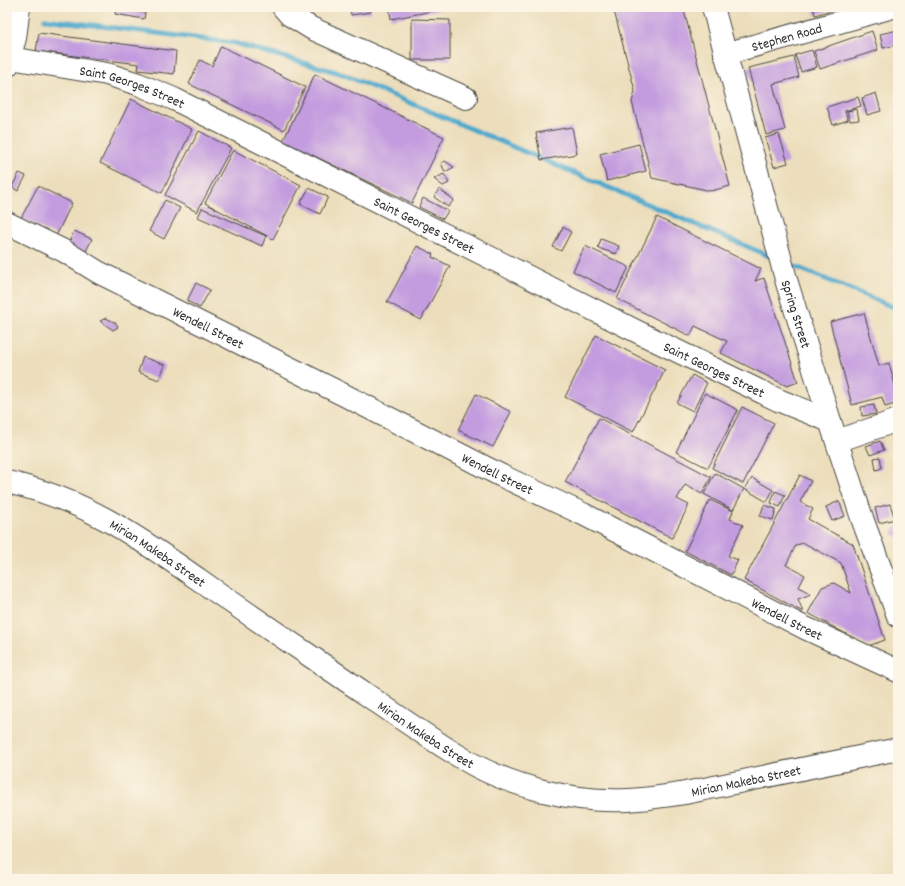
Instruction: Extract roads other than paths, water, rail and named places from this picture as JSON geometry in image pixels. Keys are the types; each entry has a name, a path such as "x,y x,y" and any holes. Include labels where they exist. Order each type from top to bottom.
{"street":[{"path":"10,54 19,7"},
{"path":"283,7 290,15 311,28 466,98"},
{"name":"Spring Street","path":"713,7 787,283 836,441 863,521 898,616"},
{"name":"Stephen Road","path":"725,54 893,7"},
{"name":"Saint Georges Street","path":"10,54 107,74 138,84 166,96 640,333 778,400 830,421"},
{"name":"Wendell Street","path":"7,223 64,251 98,272 353,399 502,476 583,514 805,628 898,671"},
{"name":"Wendell Street","path":"7,234 62,259 98,272"},
{"path":"836,441 898,420"},
{"name":"Mirian Makeba Street","path":"7,482 58,496 116,524 149,544 463,759 531,788 562,795 604,800 656,798 898,749"}],"waterway":[{"path":"45,19 234,43 340,73 774,258"},
{"path":"789,264 898,309"}]}
